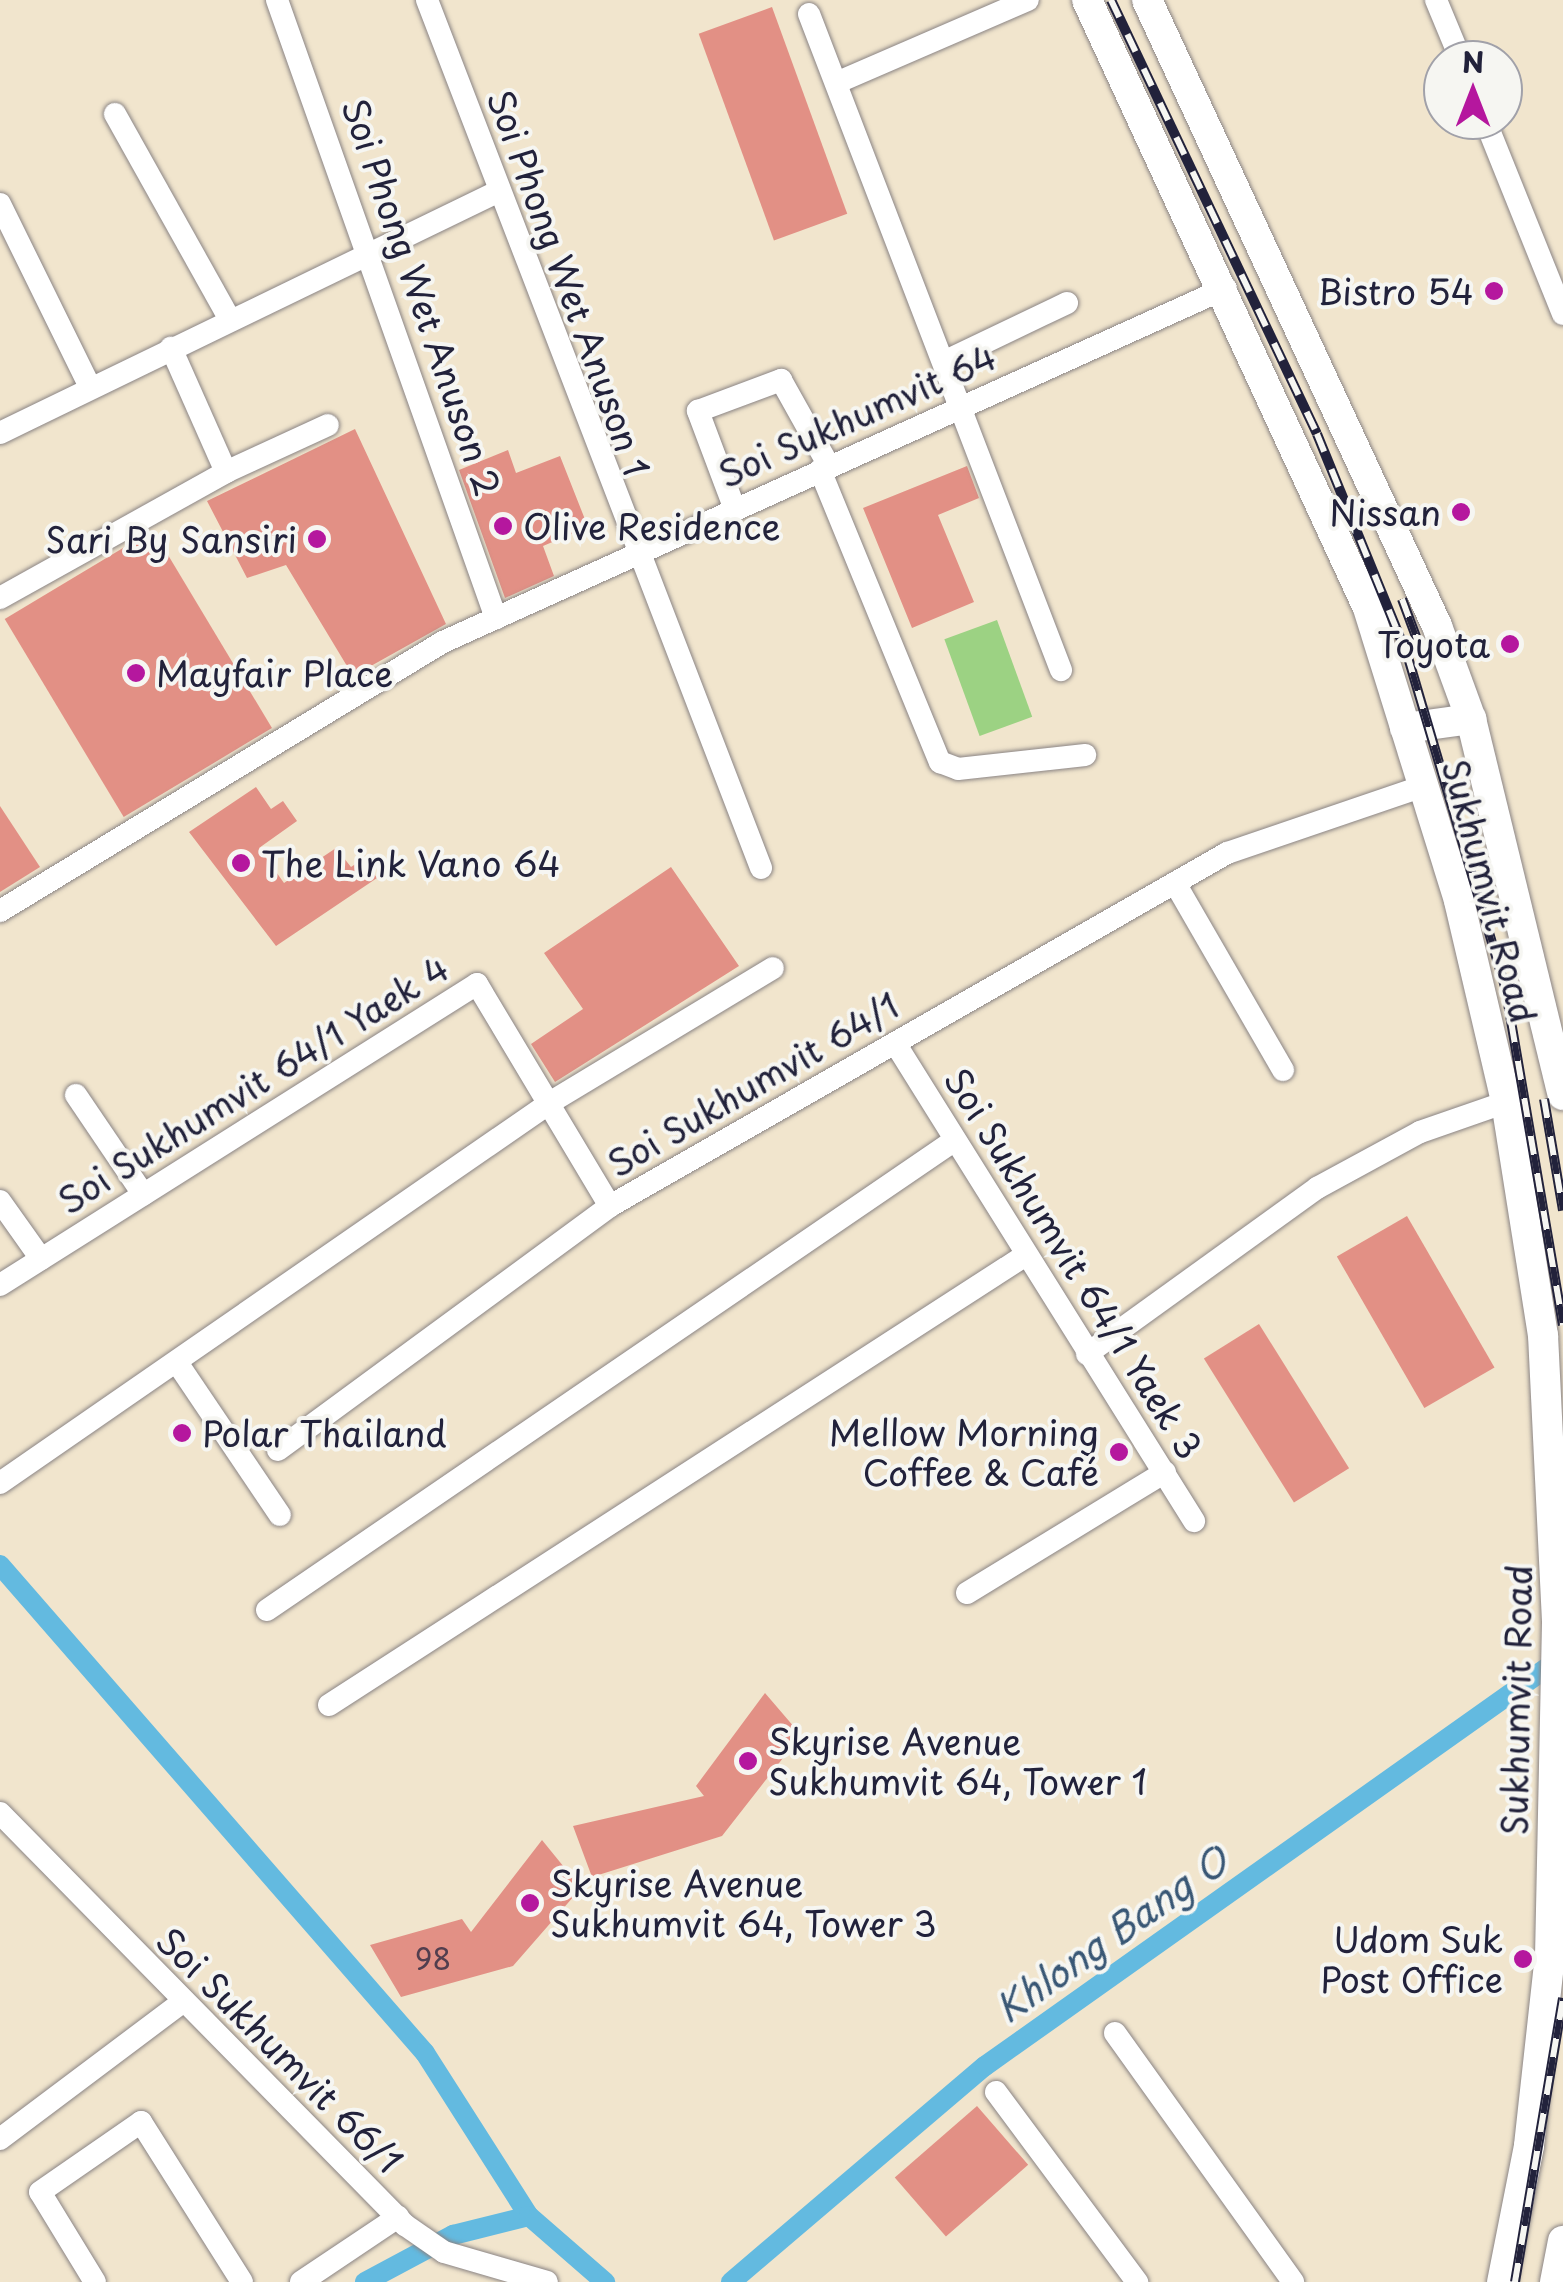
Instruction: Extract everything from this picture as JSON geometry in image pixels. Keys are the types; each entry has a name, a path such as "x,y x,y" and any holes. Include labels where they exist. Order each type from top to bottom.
{"main road":[{"name":"Sukhumvit Road","path":"1087,0 1226,288 1368,608 1424,786 1506,1102 1544,1335 1560,1598 1550,1955 1529,2146 1502,2282"},
{"name":"Sukhumvit Road","path":"1147,0 1376,484 1470,719 1560,1058 1563,1095"},
{"path":"1405,728 1470,719"},
{"path":"1555,2282 1563,2242"}],"street":[{"name":"Soi Phong Wet Anuson 2","path":"277,0 373,252 496,618"},
{"name":"Soi Phong Wet Anuson 1","path":"427,0 632,552 761,868"},
{"path":"836,84 1028,0"},
{"path":"1436,0 1452,40"},
{"path":"809,14 967,406 1061,670"},
{"path":"115,114 230,320"},
{"path":"1493,140 1563,314"},
{"path":"0,433 498,192"},
{"path":"0,204 90,387"},
{"name":"Soi Sukhumvit 64","path":"0,911 496,618 632,552 1226,288"},
{"path":"948,360 1067,303"},
{"path":"171,348 226,472"},
{"path":"734,507 698,412 790,384 940,762 958,769 1084,754"},
{"path":"0,598 226,472 328,425"},
{"name":"Soi Sukhumvit 64/1","path":"551,1102 610,1206 1257,840 1424,786"},
{"path":"1175,883 1283,1070"},
{"path":"0,1483 178,1364 551,1102 774,968"},
{"name":"Soi Sukhumvit 64/1 Yaek 4","path":"0,1285 477,984 551,1102"},
{"name":"Soi Sukhumvit 64/1 Yaek 3","path":"895,1043 1194,1521"},
{"path":"76,1094 143,1194"},
{"path":"1087,1354 1317,1188 1420,1132 1506,1102"},
{"path":"267,1610 955,1140"},
{"path":"0,1200 41,1259"},
{"path":"278,1450 610,1206"},
{"path":"329,1705 1026,1255"},
{"path":"178,1364 280,1515"},
{"path":"967,1593 1165,1472"},
{"name":"Soi Sukhumvit 66/1","path":"0,1814 182,2003 401,2221 444,2252 546,2282"},
{"path":"0,2139 182,2003"},
{"path":"1115,2034 1293,2282"},
{"path":"996,2092 1137,2282"},
{"path":"95,2282 40,2192 141,2122 242,2282"},
{"path":"300,2282 401,2221"}],"green space":[{"path":"997,620 1032,717 980,736 944,639"}],"building":[{"path":"772,7 847,214 774,240 699,34"},
{"name":"Sari By Sansiri","path":"355,429 446,624 353,676 286,565 247,578 207,501"},
{"name":"Olive Residence","path":"508,450 516,473 560,456 588,527 543,546 554,576 505,598 459,470"},
{"path":"967,466 979,498 938,515 974,602 912,628 863,508"},
{"name":"Mayfair Place","path":"153,530 272,728 124,817 5,619"},
{"name":"The Link Vano 64","path":"256,787 271,809 283,801 297,821 259,848 284,883 336,848 351,867 363,859 377,878 276,946 189,832"},
{"path":"0,806 40,867 0,892"},
{"path":"671,867 739,966 555,1082 531,1044 583,1009 544,953"},
{"path":"1407,1216 1494,1368 1424,1408 1337,1256"},
{"path":"1259,1324 1349,1468 1294,1503 1204,1358"},
{"path":"765,1693 801,1735 722,1836 592,1877 573,1826 704,1796 696,1786"},
{"path":"542,1840 581,1888 513,1966 401,1997 370,1945 462,1919 471,1932"},
{"path":"977,2106 1028,2165 946,2236 895,2178"}],"waterway":[{"path":"0,1565 425,2053 529,2216"},
{"name":"Khlong Bang O","path":"731,2282 985,2066 1548,1667"},
{"name":"Khlong Bang O","path":"365,2282 453,2235 529,2216 605,2282"}],"railway":[{"path":"1111,0 1317,434 1407,654 1505,986 1563,1325"},
{"path":"1402,599 1428,669"},
{"path":"1544,1099 1563,1210"},
{"path":"1515,2282 1563,1998"}],"place":[{"name":"Bistro 54","path":"1494,291"},
{"name":"Nissan","path":"1461,512"},
{"name":"Olive Residence","path":"503,526"},
{"name":"Sari By Sansiri","path":"317,539"},
{"name":"Toyota","path":"1510,644"},
{"name":"Mayfair Place","path":"136,673"},
{"name":"The Link Vano 64","path":"241,863"},
{"name":"Polar Thailand","path":"182,1433"},
{"name":"Mellow Morning Coffee & Café","path":"1119,1452"},
{"name":"Skyrise Avenue Sukhumvit 64, Tower 1","path":"748,1761"},
{"name":"Skyrise Avenue Sukhumvit 64, Tower 3","path":"530,1903"},
{"name":"Udom Suk Post Office","path":"1523,1959"}]}
